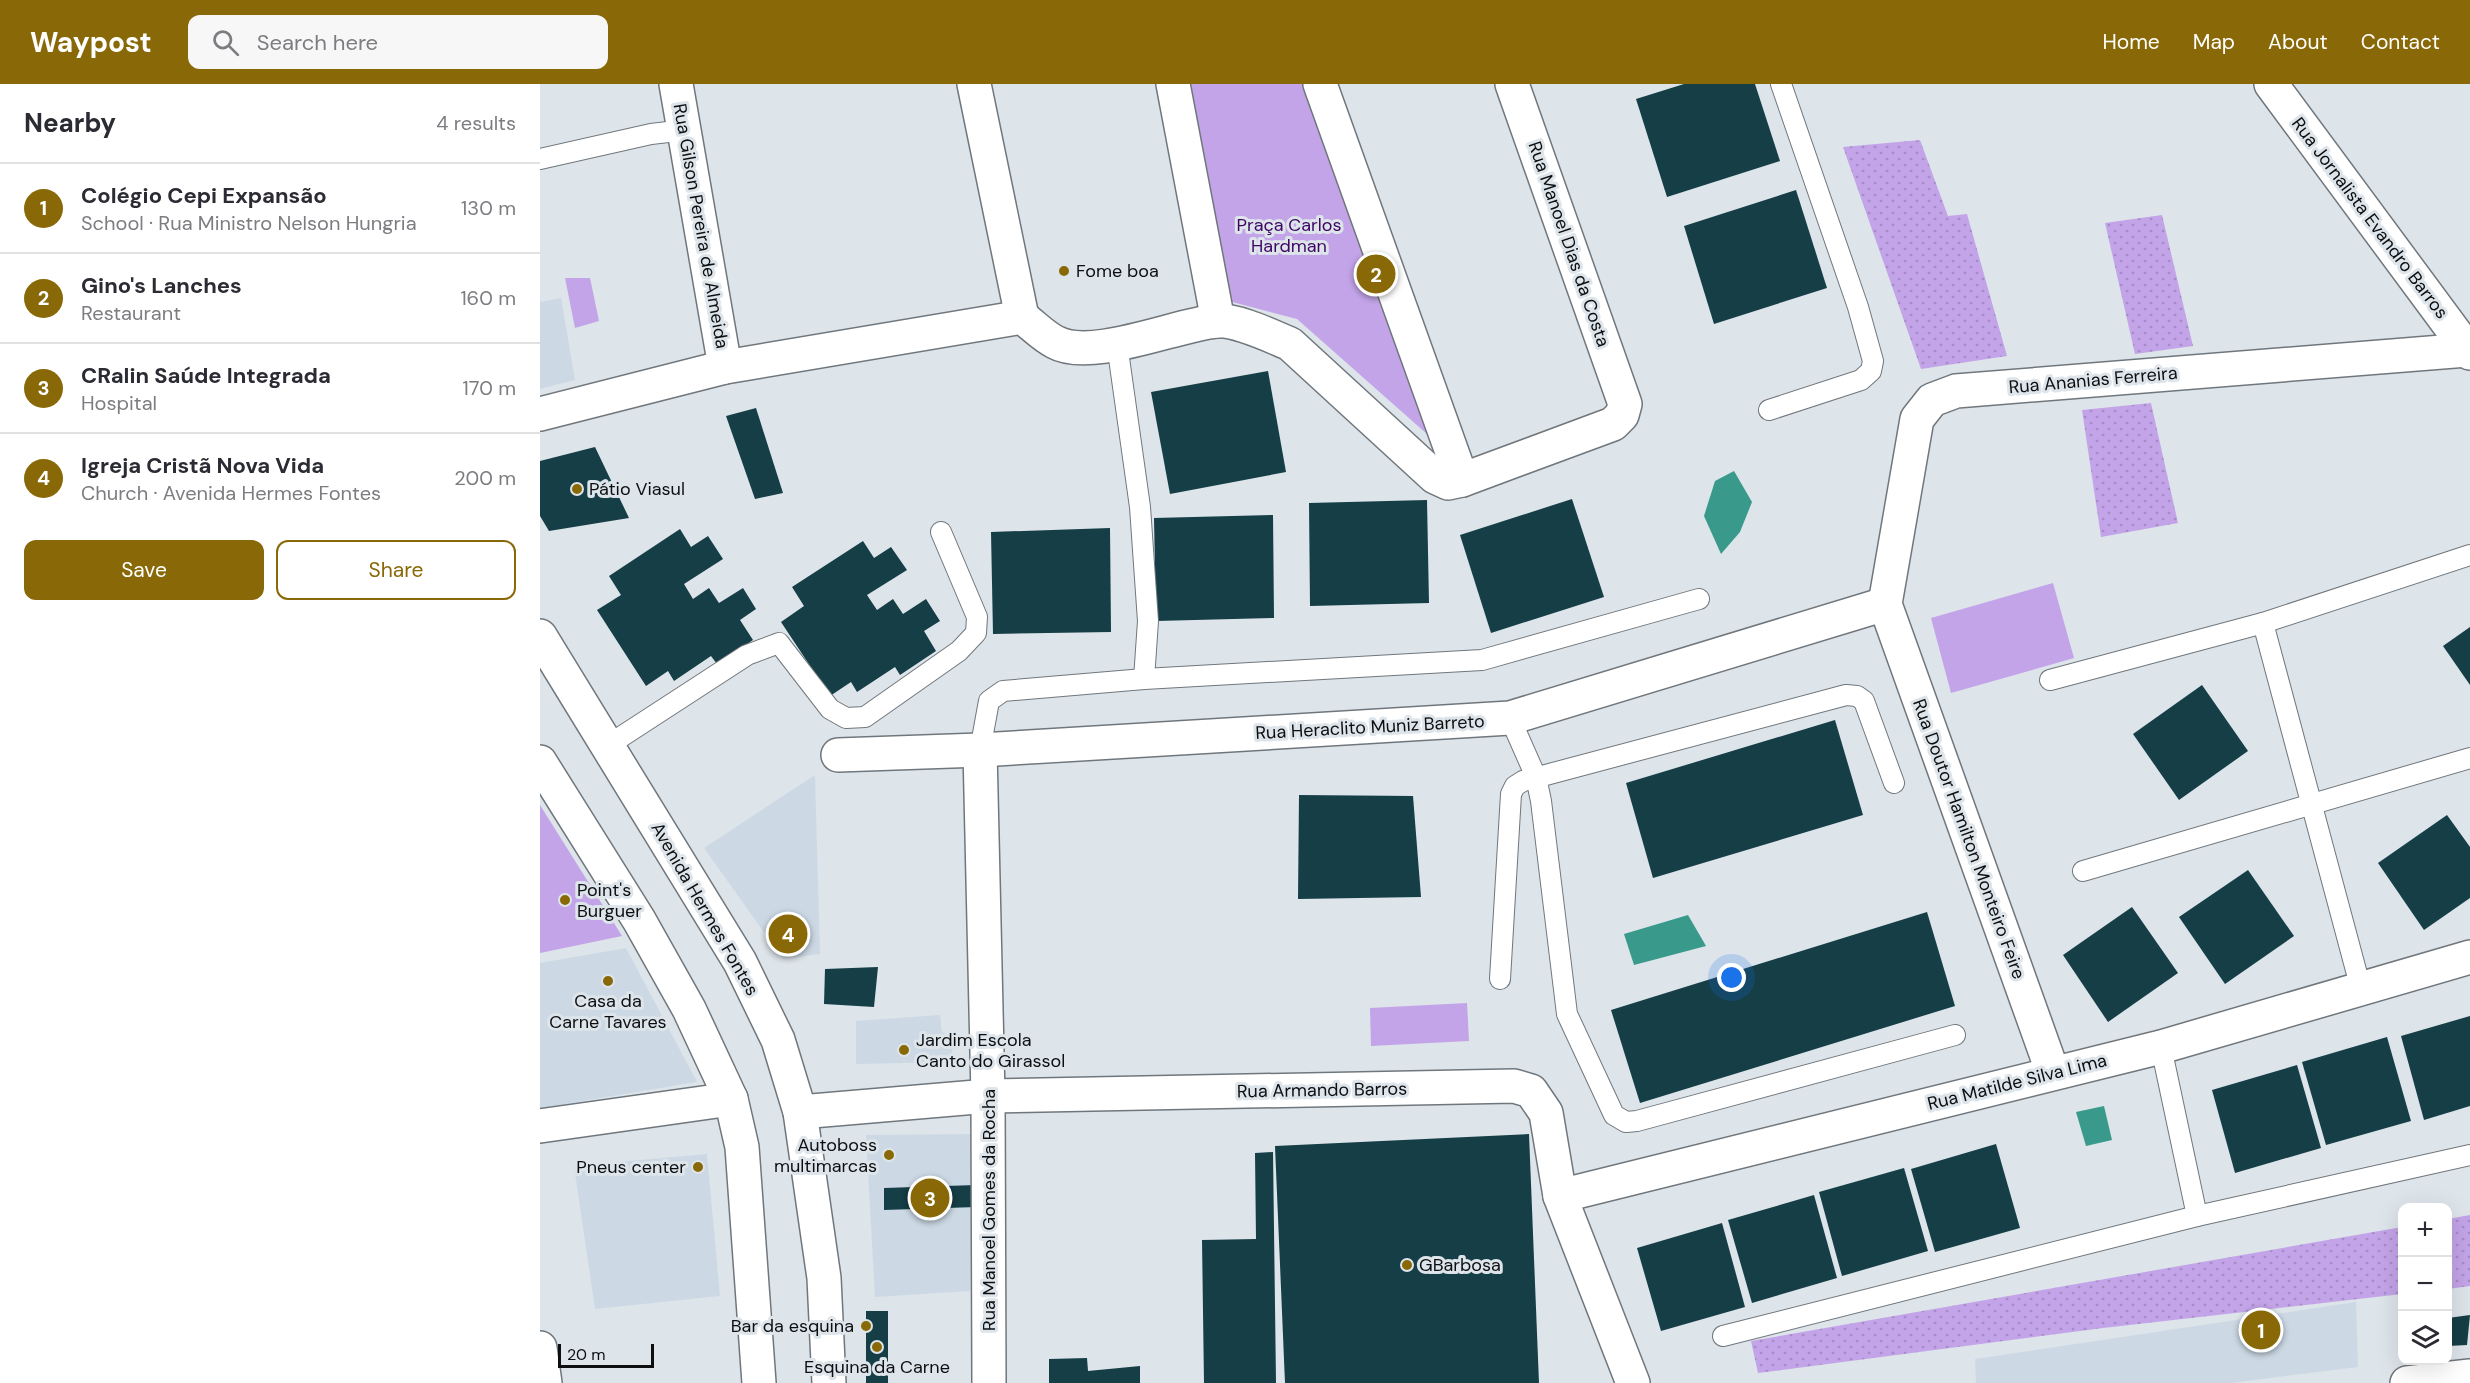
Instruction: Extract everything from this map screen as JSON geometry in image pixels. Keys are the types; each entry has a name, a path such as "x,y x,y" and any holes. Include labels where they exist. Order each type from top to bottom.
{"street":[{"name":"Rua Gilson Pereira de Almeida","path":"676,84 725,367"},
{"path":"974,84 1022,317 1055,342 1071,348 1117,344 1218,321 1263,332 1290,344 1435,477 1448,483 1462,480 1320,84"},
{"path":"1173,84 1218,321"},
{"name":"Rua Manoel Dias da Costa","path":"1462,480 1613,424 1622,415 1625,404 1512,84"},
{"name":"Rua Jornalista Evandro Barros","path":"2271,84 2469,351"},
{"path":"540,414 725,367 1022,317"},
{"name":"Rua Ananias Ferreira","path":"1885,604 1917,419 1932,400 1956,391 2469,351"},
{"name":"Rua Heraclito Muniz Barreto","path":"838,755 980,750 1510,718 1885,604"},
{"name":"Rua Doutor Hamilton Monteiro Feire","path":"1885,604 2053,1073"},
{"name":"Avenida Hermes Fontes","path":"540,636 740,962 778,1040 800,1113 824,1278 829,1383"},
{"name":"Rua Manoel Gomes da Rocha","path":"980,750 988,1096 989,1383"},
{"path":"540,762 645,930 689,1009 730,1099 742,1147 759,1383"},
{"name":"Rua Matilde Silva Lima","path":"1560,1196 2161,1047 2470,957"},
{"name":"Rua Armando Barros","path":"800,1113 988,1096 1514,1086 1531,1090 1546,1113 1560,1196 1633,1383"},
{"path":"540,1126 730,1099"},
{"path":"540,1348 545,1383"},
{"path":"2407,1383 2470,1376"}],"lane":[{"path":"1769,410 1861,380 1871,371 1873,361 1858,307 1781,84"},
{"path":"540,159 651,134 685,130"},
{"path":"1117,344 1140,507 1148,621 1144,679"},
{"path":"607,746 747,655 779,643 830,709 846,717 865,717 959,651 976,633 977,617 940,532"},
{"path":"2050,680 2264,623 2470,555"},
{"path":"980,750 989,701 998,693 1022,687 1482,660 1699,599"},
{"path":"2264,623 2361,989"},
{"path":"1500,979 1510,794 1515,786 1536,777 1846,695 1857,696 1864,701 1894,783"},
{"path":"1510,718 1536,777 1567,1014 1614,1115 1626,1122 1637,1121 1955,1035"},
{"path":"2083,871 2470,758"},
{"path":"2161,1047 2197,1216"},
{"path":"1723,1336 2197,1216 2470,1155"}],"shaded area":[{"path":"561,298 575,380 540,389 540,302"},
{"path":"1734,471 1752,502 1740,532 1721,554 1704,516 1715,481"},
{"path":"815,775 820,954 783,959 704,848"},
{"path":"1688,915 1706,946 1634,965 1624,934"},
{"path":"626,948 697,1082 540,1108 540,963"},
{"name":"Jardim Escola Canto do Girassol","path":"940,1015 942,1032 954,1038 951,1062 856,1064 856,1021"},
{"path":"2104,1106 2112,1140 2086,1146 2076,1112"},
{"path":"975,1134 970,1291 875,1297 866,1135"},
{"path":"707,1154 720,1296 595,1309 574,1166"},
{"path":"2356,1302 2358,1367 2231,1383 1976,1383 1975,1359"}],"green space":[{"name":"Praça Carlos Hardman","path":"1179,84 1318,84 1453,457 1297,319 1221,299"},
{"path":"1920,140 1948,216 1967,214 2007,356 1921,369 1843,147"},
{"path":"2162,215 2193,346 2135,354 2105,223"},
{"path":"565,278 590,278 599,321 575,328"},
{"path":"2151,403 2178,523 2101,537 2082,410"},
{"path":"2053,583 2074,658 1951,693 1931,618"},
{"path":"540,805 622,936 540,953"},
{"path":"1467,1003 1469,1041 1371,1046 1370,1008"},
{"path":"2470,1215 2470,1286 2452,1288 2452,1257 2452,1218"},
{"path":"2398,1228 2398,1294 2103,1328 1758,1373 1751,1341"}],"building":[{"path":"1684,84 1755,84 1780,161 1667,197 1636,99"},
{"path":"1796,190 1827,288 1714,324 1684,226"},
{"path":"1268,371 1286,472 1170,494 1151,392"},
{"path":"756,408 783,493 755,499 726,416"},
{"name":"Pátio Viasul","path":"595,447 629,518 549,531 540,516 540,461"},
{"path":"1572,499 1604,597 1491,633 1460,535"},
{"path":"1427,500 1429,603 1310,606 1309,503"},
{"path":"1273,515 1274,618 1156,621 1154,518"},
{"path":"1110,528 1111,632 993,634 991,532"},
{"path":"680,529 691,547 708,536 723,559 684,584 693,599 709,588 719,603 743,588 756,609 740,620 753,640 717,664 711,656 674,681 668,671 646,686 597,610 621,595 609,576"},
{"path":"863,541 874,558 891,547 907,570 867,595 877,610 893,599 903,614 926,599 940,621 924,631 936,651 900,675 895,667 857,692 851,682 830,696 781,622 804,606 792,587"},
{"path":"2470,627 2470,685 2443,646"},
{"path":"2202,685 2248,751 2179,800 2133,734"},
{"path":"1835,720 1863,815 1653,878 1626,783"},
{"path":"1299,795 1413,796 1421,897 1298,899"},
{"path":"2447,815 2470,847 2470,898 2424,930 2378,863"},
{"path":"2248,870 2294,936 2225,984 2179,917"},
{"path":"2132,907 2178,973 2108,1022 2063,955"},
{"path":"1927,912 1955,1006 1640,1103 1611,1010"},
{"path":"878,967 874,1007 824,1004 825,969"},
{"path":"2470,1016 2470,1106 2424,1120 2401,1036"},
{"path":"2387,1037 2411,1121 2326,1145 2302,1062"},
{"path":"2297,1065 2321,1148 2235,1173 2212,1090"},
{"name":"GBarbosa","path":"1529,1134 1539,1383 1285,1383 1275,1146"},
{"path":"1996,1144 2020,1228 1935,1252 1911,1169"},
{"path":"1273,1152 1276,1383 1204,1383 1202,1240 1256,1239 1255,1153"},
{"path":"1904,1168 1928,1251 1842,1276 1819,1192"},
{"path":"976,1185 977,1207 884,1210 884,1188"},
{"path":"1814,1195 1837,1278 1752,1303 1728,1220"},
{"path":"1722,1223 1745,1307 1661,1331 1637,1248"},
{"name":"Esquina da Carne","path":"866,1311 888,1311 888,1383 866,1383"},
{"path":"2470,1315 2467,1345 2452,1346 2452,1317"},
{"path":"1087,1358 1088,1371 1140,1366 1140,1383 1049,1383 1049,1359"}],"place":[{"name":"Fome boa","path":"1064,271"},
{"name":"Gino's Lanches","path":"1376,274"},
{"name":"Pátio Viasul","path":"577,489"},
{"name":"Point's Burguer","path":"565,900"},
{"name":"Igreja Cristã Nova Vida","path":"788,934"},
{"name":"Casa da Carne Tavares","path":"608,981"},
{"name":"Jardim Escola Canto do Girassol","path":"904,1050"},
{"name":"Autoboss multimarcas","path":"889,1155"},
{"name":"Pneus center","path":"698,1167"},
{"name":"CRalin Saúde Integrada","path":"930,1198"},
{"name":"GBarbosa","path":"1407,1265"},
{"name":"Bar da esquina","path":"866,1326"},
{"name":"Colégio Cepi Expansão","path":"2261,1330"},
{"name":"Esquina da Carne","path":"877,1347"}]}
